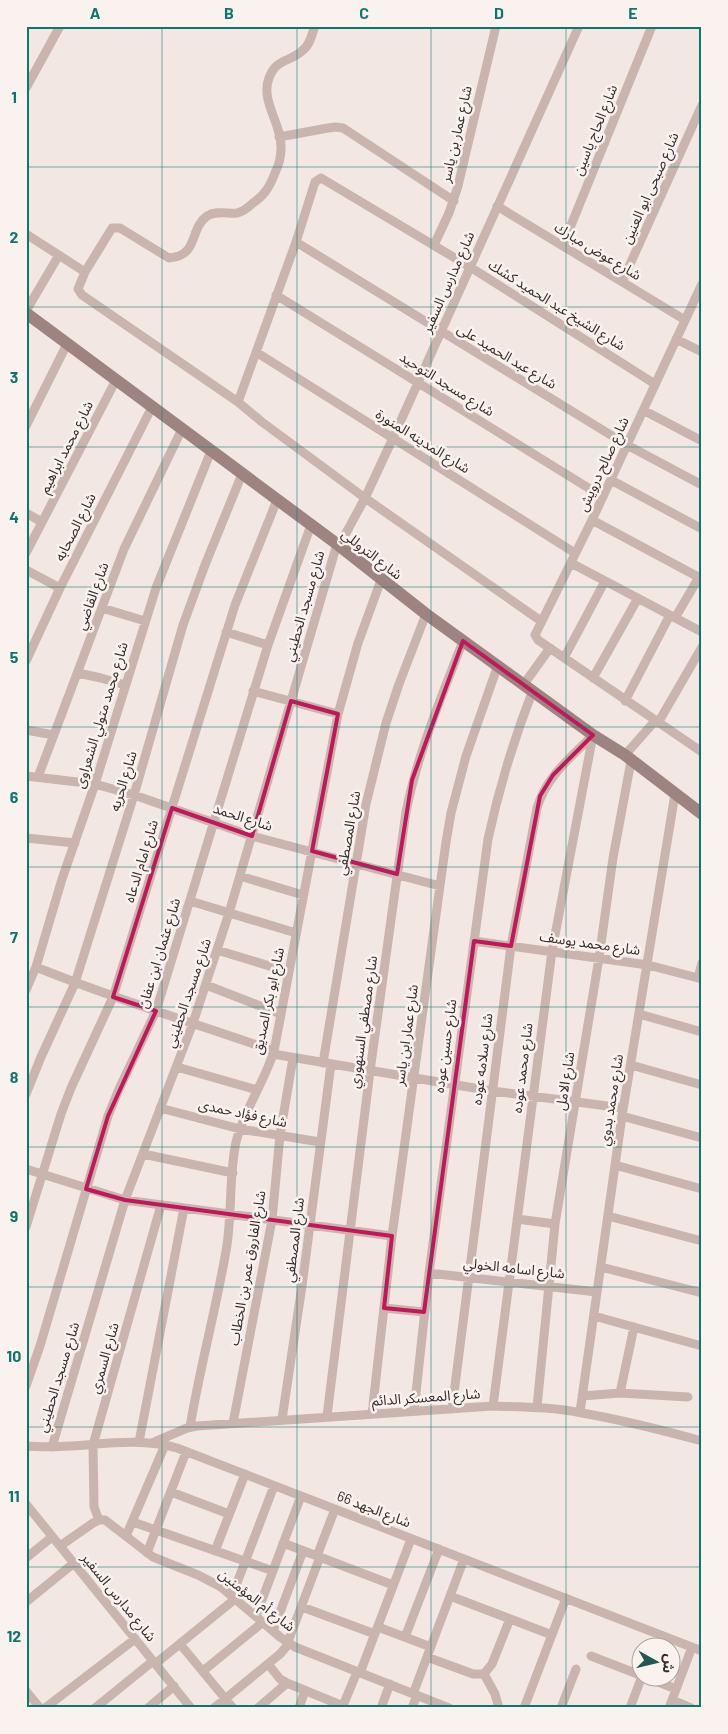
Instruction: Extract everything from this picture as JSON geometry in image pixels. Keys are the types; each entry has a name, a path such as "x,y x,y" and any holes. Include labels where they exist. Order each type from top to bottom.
{"street":[{"path":"27,84 60,26"},
{"path":"315,26 304,50 283,60 274,68 268,79 266,92 281,146 279,164 268,190 239,213 210,214 203,220 184,255 178,257 169,258 120,228 115,228 110,231 85,272 78,289 82,295 238,402 365,498 541,621"},
{"name":"شارع عمار بن ياسر","path":"434,245 454,201 496,26"},
{"name":"شارع مدارس السفير","path":"338,545 365,498 393,438 579,26"},
{"name":"شارع الحاج ياسين","path":"563,245 652,26"},
{"name":"شارع صبحى ابو العنين","path":"622,282 702,105"},
{"path":"279,137 328,128 343,128 454,201"},
{"name":"شارع الشيخ عبد الحميد كشك","path":"296,242 315,182 319,179 326,180 470,267 656,384"},
{"name":"شارع عوض مبارك","path":"497,206 685,320"},
{"path":"26,234 85,272"},
{"path":"238,402 296,242"},
{"name":"شارع عبد الحميد على","path":"296,242 627,445 702,485"},
{"path":"26,312 59,255"},
{"name":"شارع صالح درويش","path":"550,648 535,637 541,621 592,520 685,320 698,302 702,284"},
{"name":"شارع مسجد التوحيد","path":"276,295 603,497"},
{"name":"شارع التروللي","path":"26,312 338,545 426,614 593,735 628,758 702,814"},
{"path":"676,339 702,352"},
{"path":"26,426 68,344"},
{"name":"شارع المدينه المنورة","path":"256,352 576,553"},
{"name":"شارع محمد ابراهيم","path":"26,553 116,380"},
{"name":"شارع الصحابه","path":"26,660 60,588 152,407"},
{"path":"643,410 702,441"},
{"name":"شارع القاضي","path":"38,777 124,549 182,429"},
{"name":"شارع محمد متولي الشعراوى","path":"26,990 36,967 145,621 168,555 211,451"},
{"name":"شارع الحريه","path":"26,1094 75,983 134,795 188,610 242,474"},
{"path":"611,480 702,529"},
{"name":"شارع امام الدعاه","path":"26,1227 61,1114 113,997 226,632 245,578 277,500"},
{"path":"26,513 42,522"},
{"path":"592,520 700,578 673,617 625,701"},
{"name":"شارع عثمان ابن عفان","path":"26,1386 40,1346 108,1116 156,1011 268,644 311,525"},
{"name":"شارع مسجد الحطيني","path":"52,1447 125,1200 177,1067 229,913 338,545"},
{"path":"571,563 702,632"},
{"path":"26,570 60,588"},
{"name":"شارع ابو بكر الصديق","path":"190,1427 198,1378 222,1272 231,1214 236,1144 240,1130 273,1053 338,714 358,642 381,580"},
{"path":"564,658 606,581"},
{"path":"593,678 638,598"},
{"path":"102,608 145,621"},
{"name":"شارع المصطفي","path":"282,1419 302,1286 320,1142 327,1063 366,804 386,723 426,614"},
{"path":"226,632 268,644"},
{"name":"شارع مصطفي السنهوري","path":"326,1416 370,1071 406,812 412,780 422,748 463,640"},
{"path":"628,758 656,722 702,647"},
{"path":"550,648 702,752"},
{"name":"شارع حسين عوده","path":"414,1411 429,1272 488,839 495,807 529,687 550,648"},
{"name":"شارع عمار ابن ياسر","path":"372,1414 392,1236 446,842 458,784 475,728 498,666"},
{"path":"78,673 125,686"},
{"path":"254,691 338,714"},
{"path":"26,730 54,735"},
{"name":"شارع سلامه عوده","path":"452,1409 511,946 540,796 553,775 593,735"},
{"name":"شارع محمد عوده","path":"493,1406 552,952 593,735"},
{"name":"شارع الامل","path":"537,1407 555,1224 599,958 628,758"},
{"name":"شارع الحمد","path":"26,776 95,784 134,795 252,836 440,886"},
{"name":"شارع محمد بدوي","path":"580,1412 623,1112 676,794"},
{"path":"26,838 75,842"},
{"path":"240,876 303,895"},
{"path":"190,901 296,933"},
{"name":"شارع محمد يوسف","path":"474,940 648,965 700,979"},
{"path":"217,950 289,972"},
{"path":"700,979 702,963"},
{"path":"36,967 113,997 193,1022 273,1053 454,1085 575,1102 623,1112 702,1138"},
{"path":"206,985 281,1014"},
{"path":"639,1014 702,1032"},
{"name":"شارع الفاروق عمر بن الخطاب","path":"234,1423 272,1220 280,1136 293,1058"},
{"path":"631,1065 702,1085"},
{"path":"177,1067 258,1090"},
{"name":"شارع فؤاد حمدى","path":"160,1108 240,1130 320,1142"},
{"path":"143,1154 233,1173"},
{"path":"615,1165 702,1189"},
{"path":"26,1169 125,1200 392,1236"},
{"name":"شارع السمري","path":"99,1520 94,1507 93,1445 161,1205"},
{"path":"139,1442 184,1208"},
{"path":"608,1216 702,1241"},
{"path":"517,1219 555,1224"},
{"path":"601,1267 702,1293"},
{"name":"شارع اسامه الخولي","path":"429,1272 597,1292"},
{"path":"384,1308 424,1312"},
{"path":"594,1316 702,1346"},
{"path":"620,1393 634,1327"},
{"path":"582,1396 620,1393 688,1397"},
{"name":"شارع المعسكر الدائم","path":"152,1443 190,1427 282,1419 493,1406 537,1407 580,1412 640,1424 702,1441"},
{"name":"شارع الجهد 66","path":"26,1446 52,1447 139,1442 165,1445 245,1474 702,1651"},
{"path":"126,1536 165,1445"},
{"path":"147,1553 186,1452"},
{"path":"215,1551 245,1474"},
{"path":"95,1708 180,1644 234,1597 245,1561 274,1486"},
{"path":"171,1492 229,1514"},
{"path":"203,1671 259,1619 273,1571 301,1496"},
{"name":"شارع مدارس السفير","path":"27,1506 191,1708"},
{"path":"214,1708 283,1651 288,1643 302,1607 334,1509"},
{"path":"60,1546 99,1520"},
{"name":"شارع أم المؤمنين","path":"99,1520 105,1520 160,1561 210,1580 234,1597 288,1643 449,1708"},
{"path":"132,1522 273,1571"},
{"path":"26,1558 52,1537"},
{"path":"268,1664 287,1683 342,1707 376,1631 411,1538"},
{"path":"284,1544 393,1585"},
{"path":"405,1637 440,1550"},
{"path":"273,1631 303,1551"},
{"path":"412,1708 427,1656 464,1559"},
{"path":"26,1602 74,1563"},
{"path":"450,1596 552,1635"},
{"path":"524,1708 566,1598"},
{"path":"302,1607 376,1631 405,1637 431,1647"},
{"path":"484,1674 492,1664 510,1619"},
{"path":"45,1708 135,1639"},
{"path":"180,1644 233,1708"},
{"path":"691,1708 671,1704 692,1647"},
{"path":"427,1656 473,1674 484,1674"},
{"path":"591,1656 630,1671"},
{"path":"561,1708 576,1669"},
{"path":"484,1674 495,1694 499,1708"},
{"path":"258,1708 287,1683"},
{"path":"380,1708 390,1684"},
{"path":"148,1708 174,1686"},
{"path":"630,1708 638,1686"},
{"path":"668,1686 676,1689"},
{"path":"299,1708 305,1690"},
{"path":"26,1691 40,1708"}],"highlighted area":[{"path":"463,641 593,735 553,775 540,796 511,946 474,941 424,1312 384,1308 392,1236 125,1200 86,1189 108,1116 156,1011 113,997 172,808 252,836 291,701 338,714 312,851 397,874 412,780"}]}
